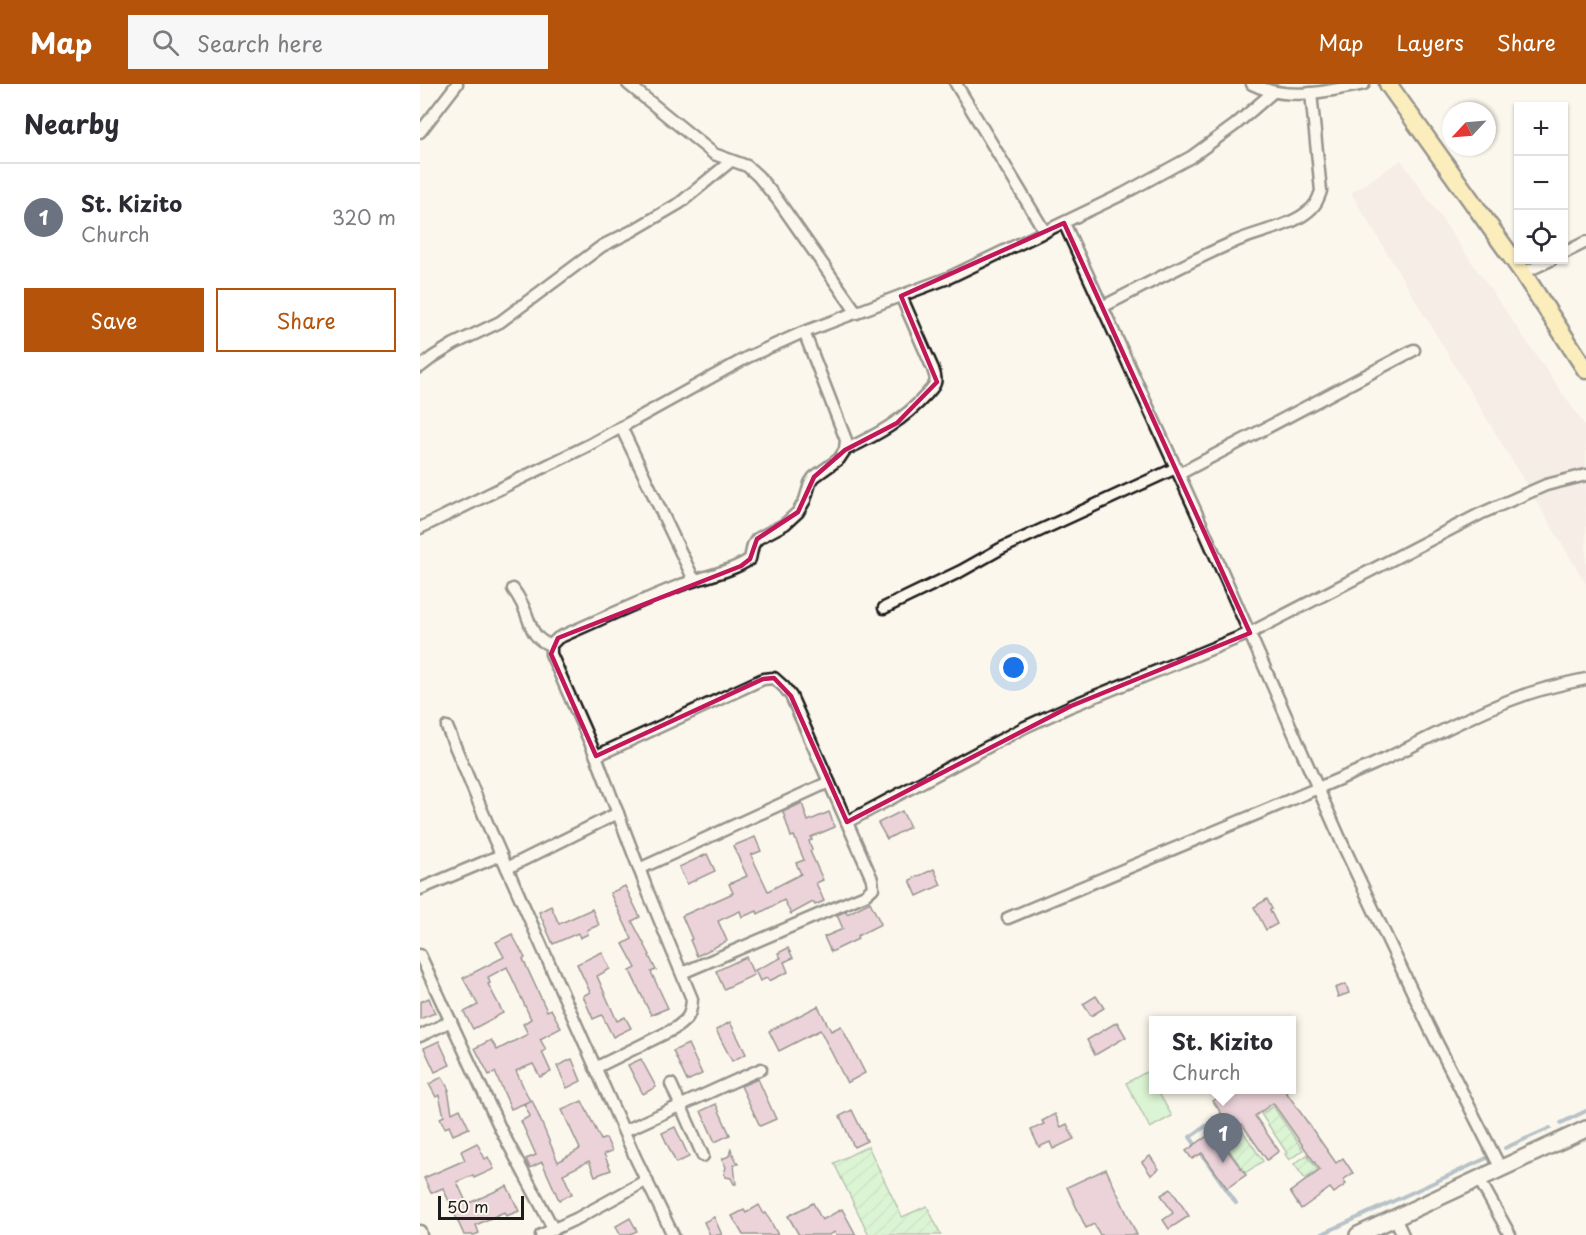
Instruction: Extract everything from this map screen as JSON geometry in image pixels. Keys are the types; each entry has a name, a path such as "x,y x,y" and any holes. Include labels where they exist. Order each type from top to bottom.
{"highway":[{"path":"1388,84 1523,273 1586,370"}],"main road":[{"path":"1358,1235 1585,1132"}],"street":[{"path":"420,132 457,84"},
{"path":"628,84 714,154 747,166 758,176 777,199 857,313"},
{"path":"956,84 1045,232"},
{"path":"1252,84 1272,93 1299,95 1364,84"},
{"path":"420,528 579,450 748,357 804,332 948,278 1141,185 1191,156 1235,125 1272,93"},
{"path":"1102,307 1208,253 1248,236 1291,222 1318,202 1321,191 1311,93"},
{"path":"420,367 454,344 500,322 602,246 680,202 731,161"},
{"path":"1064,223 1250,633 1348,856 1429,1027 1501,1169"},
{"path":"1568,251 1586,242"},
{"path":"1523,273 1542,264"},
{"path":"596,1068 686,1021 692,1012 693,999 639,869 596,756 551,654 551,645 558,638 651,597 694,580 741,566 750,558 753,544 757,539 785,524 798,512 814,477 838,459 845,450 897,423 921,400 935,384 933,369 901,296"},
{"path":"804,332 846,440 845,450"},
{"path":"884,608 961,571 1002,548 1177,471 1414,350"},
{"path":"621,427 694,580"},
{"path":"847,822 1026,727 1071,706 1250,633 1480,514 1546,485 1586,475"},
{"path":"513,589 522,602 530,626 537,637 543,643 551,645"},
{"path":"596,756 763,679 774,678 791,696 872,879 873,888 865,895 682,973"},
{"path":"1008,918 1376,763 1515,698 1586,679"},
{"path":"447,727 501,855 673,1235"},
{"path":"639,869 829,783"},
{"path":"507,868 618,813"},
{"path":"420,889 501,855"},
{"path":"420,955 501,1130 554,1230"},
{"path":"420,1036 451,1021"},
{"path":"624,1131 761,1069"},
{"path":"670,1084 703,1156"},
{"path":"1479,1179 1510,1235"},
{"path":"541,1235 647,1180"},
{"path":"1395,1218 1403,1235"}],"highlighted area":[{"path":"1064,223 1250,633 1071,706 847,822 791,696 774,678 763,679 596,756 551,654 558,638 741,566 750,559 757,539 798,512 814,477 845,450 897,423 937,382 901,296"}],"shaded area":[{"path":"1401,160 1586,427 1586,584 1351,193"}],"green space":[{"path":"1148,1071 1149,1094 1159,1094 1172,1116 1150,1128 1126,1083"},
{"path":"1273,1106 1303,1150 1289,1160 1285,1154 1287,1153 1261,1114"},
{"path":"1240,1127 1263,1161 1245,1173 1222,1140"},
{"path":"868,1146 902,1217 927,1206 941,1235 869,1235 834,1163"},
{"path":"1307,1155 1318,1170 1305,1179 1294,1164"}],"building":[{"path":"802,803 808,821 829,812 835,827 811,837 812,840 809,841 812,850 810,851 823,880 816,883 824,901 815,905 813,902 791,914 784,900 758,914 757,911 742,917 740,911 718,921 727,941 697,956 682,916 733,893 729,884 747,876 733,846 755,837 761,851 751,855 768,891 801,874 796,863 804,860 794,836 791,837 783,812"},
{"path":"902,811 910,827 887,839 878,823"},
{"path":"707,854 715,871 687,884 679,867"},
{"path":"934,869 941,885 917,896 910,880"},
{"path":"625,886 640,917 632,921 650,955 656,970 651,972 668,1008 651,1015 630,971 636,968 623,944 632,939 610,893"},
{"path":"1267,899 1277,924 1266,930 1254,907"},
{"path":"870,902 881,924 857,936 858,939 831,952 824,937 843,929 837,915 846,911 847,914"},
{"path":"551,906 559,924 592,909 599,925 587,930 588,934 580,938 578,933 553,944 539,912"},
{"path":"512,934 525,958 523,959 547,1011 551,1009 561,1028 540,1039 546,1050 542,1052 551,1072 540,1077 533,1064 516,1071 530,1101 511,1109 495,1072 489,1075 475,1048 491,1040 497,1050 528,1034 523,1024 531,1019 507,967 488,977 490,983 488,984 503,1013 473,1029 464,1012 478,1005 463,978 504,957 496,942"},
{"path":"788,948 793,958 784,962 788,972 769,981 767,978 760,981 755,970 781,958 778,953"},
{"path":"602,952 610,969 597,976 617,1021 625,1017 631,1028 613,1037 602,1015 593,1019 583,996 590,992 577,964"},
{"path":"746,957 754,975 724,989 716,971"},
{"path":"1346,984 1349,993 1338,997 1335,988"},
{"path":"1096,996 1104,1008 1091,1016 1083,1004"},
{"path":"429,998 435,1013 420,1019 420,1002"},
{"path":"818,1006 831,1031 841,1026 865,1073 847,1083 820,1030 779,1051 769,1031"},
{"path":"730,1022 746,1054 732,1061 716,1030"},
{"path":"1117,1022 1126,1037 1095,1055 1087,1040"},
{"path":"439,1041 450,1065 435,1072 424,1048"},
{"path":"688,1044 702,1074 687,1081 673,1051"},
{"path":"572,1059 581,1081 567,1088 557,1066"},
{"path":"641,1059 656,1087 643,1094 628,1065"},
{"path":"442,1077 449,1090 452,1113 460,1109 469,1128 453,1135 449,1126 445,1128 440,1118 444,1116 439,1095 436,1097 429,1084"},
{"path":"758,1079 776,1119 760,1126 741,1086"},
{"path":"1223,1094 1288,1094 1336,1163 1343,1158 1353,1173 1343,1180 1346,1184 1334,1193 1330,1188 1301,1209 1290,1192 1320,1170 1273,1103 1255,1116 1279,1151 1267,1160 1242,1124 1220,1140 1246,1175 1227,1188 1202,1153 1192,1159 1186,1151 1227,1122 1213,1101"},
{"path":"532,1100 558,1162 580,1149 562,1110 582,1101 601,1140 606,1138 612,1151 604,1154 611,1170 595,1176 589,1161 563,1174 572,1194 559,1200 542,1162 530,1168 526,1159 536,1155 521,1121 530,1116 524,1104"},
{"path":"716,1104 730,1135 715,1142 701,1111"},
{"path":"852,1110 867,1141 854,1147 840,1116"},
{"path":"1055,1114 1061,1127 1067,1124 1074,1139 1053,1149 1050,1142 1039,1147 1031,1130 1044,1124 1042,1121"},
{"path":"675,1127 689,1157 676,1163 662,1133"},
{"path":"477,1143 485,1159 488,1157 494,1169 474,1178 473,1175 457,1182 467,1204 507,1186 519,1211 506,1216 504,1212 476,1225 479,1233 464,1235 443,1188 431,1193 424,1178 465,1160 461,1151"},
{"path":"731,1148 738,1164 734,1165 736,1184 724,1174 726,1167 722,1159 729,1156"},
{"path":"1150,1156 1159,1169 1151,1175 1142,1162"},
{"path":"1106,1169 1137,1235 1100,1235 1094,1224 1086,1228 1067,1187"},
{"path":"1171,1189 1189,1216 1169,1229 1163,1220 1173,1213 1161,1195"},
{"path":"813,1203 822,1220 842,1209 856,1235 836,1235 835,1232 829,1235 799,1235 788,1216"},
{"path":"759,1205 778,1235 743,1235 732,1216 744,1210 746,1213"},
{"path":"714,1217 722,1235 710,1235 704,1222"},
{"path":"630,1218 637,1231 628,1235 620,1235 616,1226"}],"waterway":[{"path":"1561,1123 1586,1111"},
{"path":"1225,1113 1190,1137 1236,1203"},
{"path":"1505,1148 1550,1128"},
{"path":"1320,1235 1489,1157"}],"place":[{"name":"St. Kizito","path":"1223,1163"}]}
